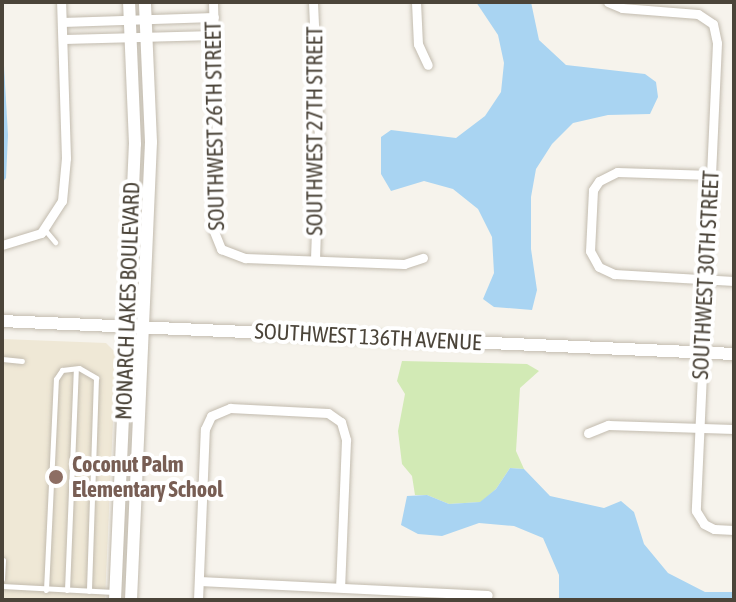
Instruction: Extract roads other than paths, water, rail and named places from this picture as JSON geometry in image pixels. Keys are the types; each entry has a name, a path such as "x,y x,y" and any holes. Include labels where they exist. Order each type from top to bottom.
{"street":[{"path":"2,245 42,231 62,201 66,158 61,2"},
{"name":"MONARCH LAKES BOULEVARD","path":"115,596 135,144 129,2"},
{"name":"MONARCH LAKES BOULEVARD","path":"131,600 151,142 145,2"},
{"name":"SOUTHWEST 26TH STREET","path":"213,2 217,142 213,229 221,249 245,258 315,260"},
{"name":"SOUTHWEST 27TH STREET","path":"313,2 319,139 315,260"},
{"path":"416,2 418,44 428,65"},
{"name":"SOUTHWEST 30TH STREET","path":"608,2 622,8 698,14 713,24 717,43 696,511 704,524 714,529 734,530"},
{"path":"62,22 214,17"},
{"path":"64,39 214,35"},
{"path":"711,175 617,172 599,181 593,190 590,251 599,267 614,274 734,281"},
{"path":"315,260 404,264 423,258"},
{"name":"SOUTHWEST 136TH AVENUE","path":"2,321 734,354"},
{"path":"198,600 205,429 211,416 230,408 328,413 341,422 346,440 340,587"},
{"path":"588,433 608,425 734,429"},
{"path":"199,581 488,595"}],"lane":[{"path":"42,231 55,242"},
{"path":"2,359 22,361"},
{"path":"46,590 56,379 62,370 76,369 96,378 89,591"},
{"path":"67,590 76,369"},
{"path":"2,579 3,560"},
{"path":"2,586 89,591 115,596"}],"water":[{"path":"476,2 531,2 539,40 566,65 645,74 656,82 658,97 650,114 608,115 573,123 552,144 536,169 531,197 531,249 537,290 532,310 494,307 483,299 494,273 492,237 478,209 453,189 424,181 391,191 381,174 381,137 391,130 456,138 485,116 501,92 504,63 498,35"},
{"path":"2,32 8,135 6,178 2,183"},
{"path":"510,468 524,469 550,496 604,508 621,501 634,512 644,544 668,573 705,592 734,592 734,600 559,600 559,575 543,538 514,526 479,523 442,536 418,534 401,525 407,496 427,495 449,504 480,502 496,489"}],"place":[{"name":"Coconut Palm Elementary School","path":"56,477"}]}
